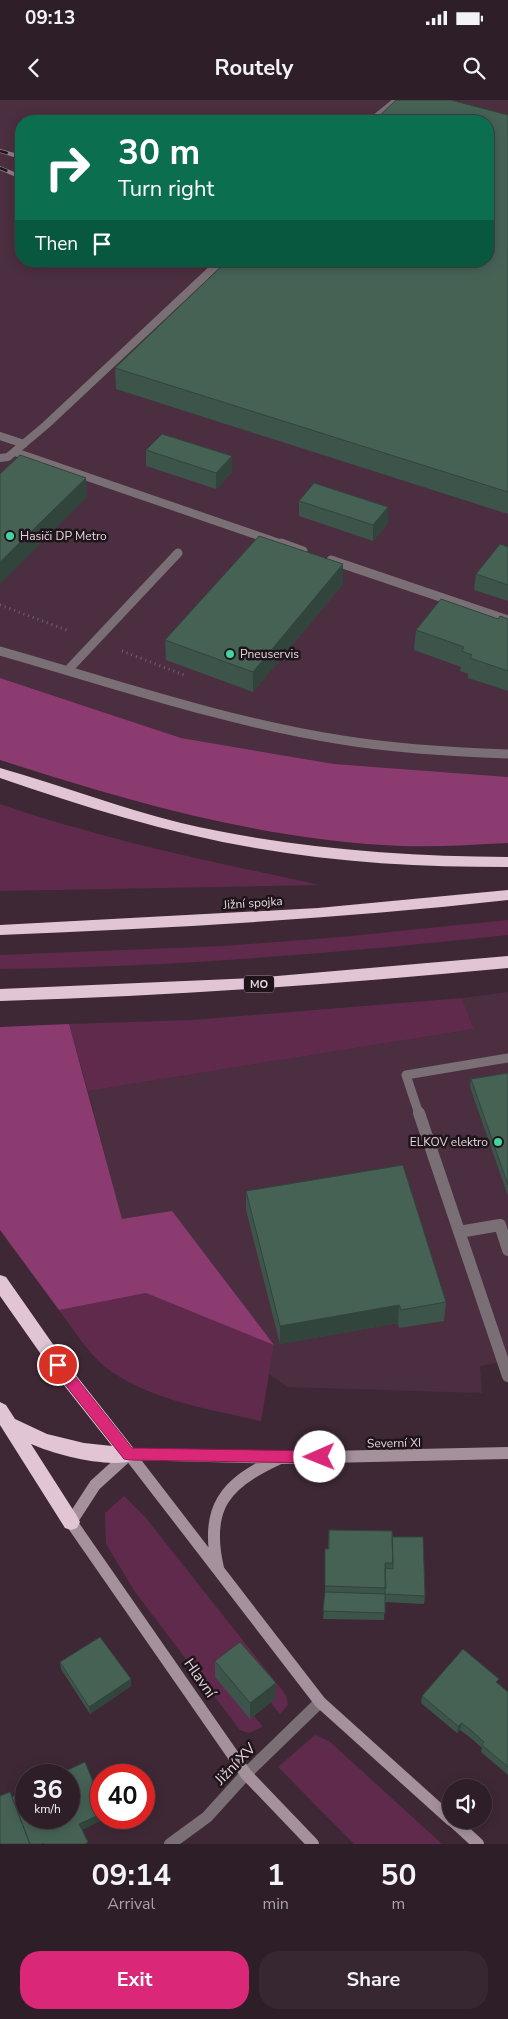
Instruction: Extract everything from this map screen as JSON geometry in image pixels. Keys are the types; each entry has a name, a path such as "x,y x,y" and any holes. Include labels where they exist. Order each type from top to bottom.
{"highway":[{"path":"0,773 134,815 264,844 311,851 401,859 508,862"},
{"name":"Jižní spojka","path":"0,930 167,923 321,913 508,895"},
{"name":"MO","path":"0,995 205,988 376,975 508,962"},
{"path":"0,1282 58,1365 129,1454"},
{"path":"5,1416 30,1436 53,1445 103,1455 129,1454"},
{"path":"5,1416 71,1522"}],"street":[{"path":"379,115 398,100"},
{"path":"0,458 8,457 24,444 132,346 215,267"},
{"path":"0,436 24,444"},
{"path":"14,452 312,554"},
{"path":"68,670 178,553"},
{"path":"322,557 508,620"},
{"path":"0,651 230,717 341,740 434,751 508,754"},
{"path":"508,1058 406,1075 508,1376"},
{"path":"459,1232 500,1225 508,1250"},
{"name":"Severní XI","path":"129,1454 281,1458 508,1453"},
{"path":"71,1522 88,1492 104,1474 129,1454 320,1702 442,1812"},
{"name":"Severní XI","path":"219,1571 212,1539 216,1517 223,1498 236,1482 253,1470 281,1458"},
{"name":"Hlavní","path":"71,1522 246,1774 314,1844"},
{"name":"Jižní XV","path":"170,1844 207,1817 246,1774 320,1702"},
{"path":"461,1829 478,1844"}],"shaded area":[{"path":"0,100 508,100 508,777 334,764 181,738 0,678"},
{"path":"0,678 181,738 334,764 508,777 508,843 398,846 334,841 285,834 237,825 141,802 0,760"},
{"path":"0,804 79,829 199,859 320,885 0,891"},
{"path":"508,920 508,935 445,942 191,962 0,969 0,955 224,946 341,937"},
{"path":"508,992 508,1361 480,1366 482,1393 287,1387 269,1374 274,1345 122,1220 88,1091 474,1029 462,998"},
{"path":"462,998 474,1029 88,1091 69,1024 192,1020"},
{"path":"69,1024 122,1219 172,1211 274,1345 146,1293 59,1310 0,1230 0,1027"},
{"path":"146,1293 274,1345 261,1421 179,1402 121,1378 104,1366 91,1353 59,1310"},
{"path":"124,1496 146,1518 286,1695 288,1705 280,1714 271,1703 275,1699 250,1719 254,1716 263,1727 249,1733 240,1730 135,1592 106,1544 105,1513"},
{"path":"315,1735 329,1741 442,1844 354,1844 278,1767"}],"building":[{"path":"396,100 451,100 508,115 508,492 115,368 221,267 494,267 494,115 380,115"},
{"path":"162,434 232,456 216,473 146,450"},
{"path":"20,455 86,478 0,562 0,474"},
{"path":"314,483 388,507 373,525 299,501"},
{"path":"259,536 343,564 253,672 165,640"},
{"path":"500,544 508,547 508,585 476,574"},
{"path":"441,599 498,619 500,616 508,619 508,671 470,658 472,655 462,651 464,647 416,630"},
{"name":"ELKOV elektro","path":"508,1073 508,1185 471,1079"},
{"path":"403,1165 446,1302 401,1310 399,1305 280,1326 246,1191"},
{"path":"329,1530 392,1531 393,1563 385,1563 386,1588 325,1586 325,1549 329,1549"},
{"path":"392,1537 423,1537 425,1596 385,1594 385,1568 393,1569"},
{"path":"325,1592 385,1594 385,1613 323,1611"},
{"path":"100,1637 131,1679 89,1707 60,1662"},
{"path":"240,1642 276,1683 250,1703 215,1661"},
{"path":"463,1649 499,1679 496,1682 508,1692 508,1767 482,1745 484,1742 473,1732 462,1723 458,1726 422,1696"},
{"path":"85,1762 90,1774 90,1819 80,1824 80,1764"},
{"path":"10,1792 15,1805 15,1829 24,1829 30,1844 0,1844 0,1796"},
{"path":"80,1826 88,1842 85,1844 30,1844 24,1829 80,1829"}],"railway":[{"path":"0,151 15,155"},
{"path":"0,168 15,174"}],"place":[{"name":"Hasiči DP Metro","path":"10,536"},
{"name":"Pneuservis","path":"230,654"},
{"name":"ELKOV elektro","path":"498,1142"}],"route":[{"path":"58,1365 129,1454 281,1458 320,1457"}]}
